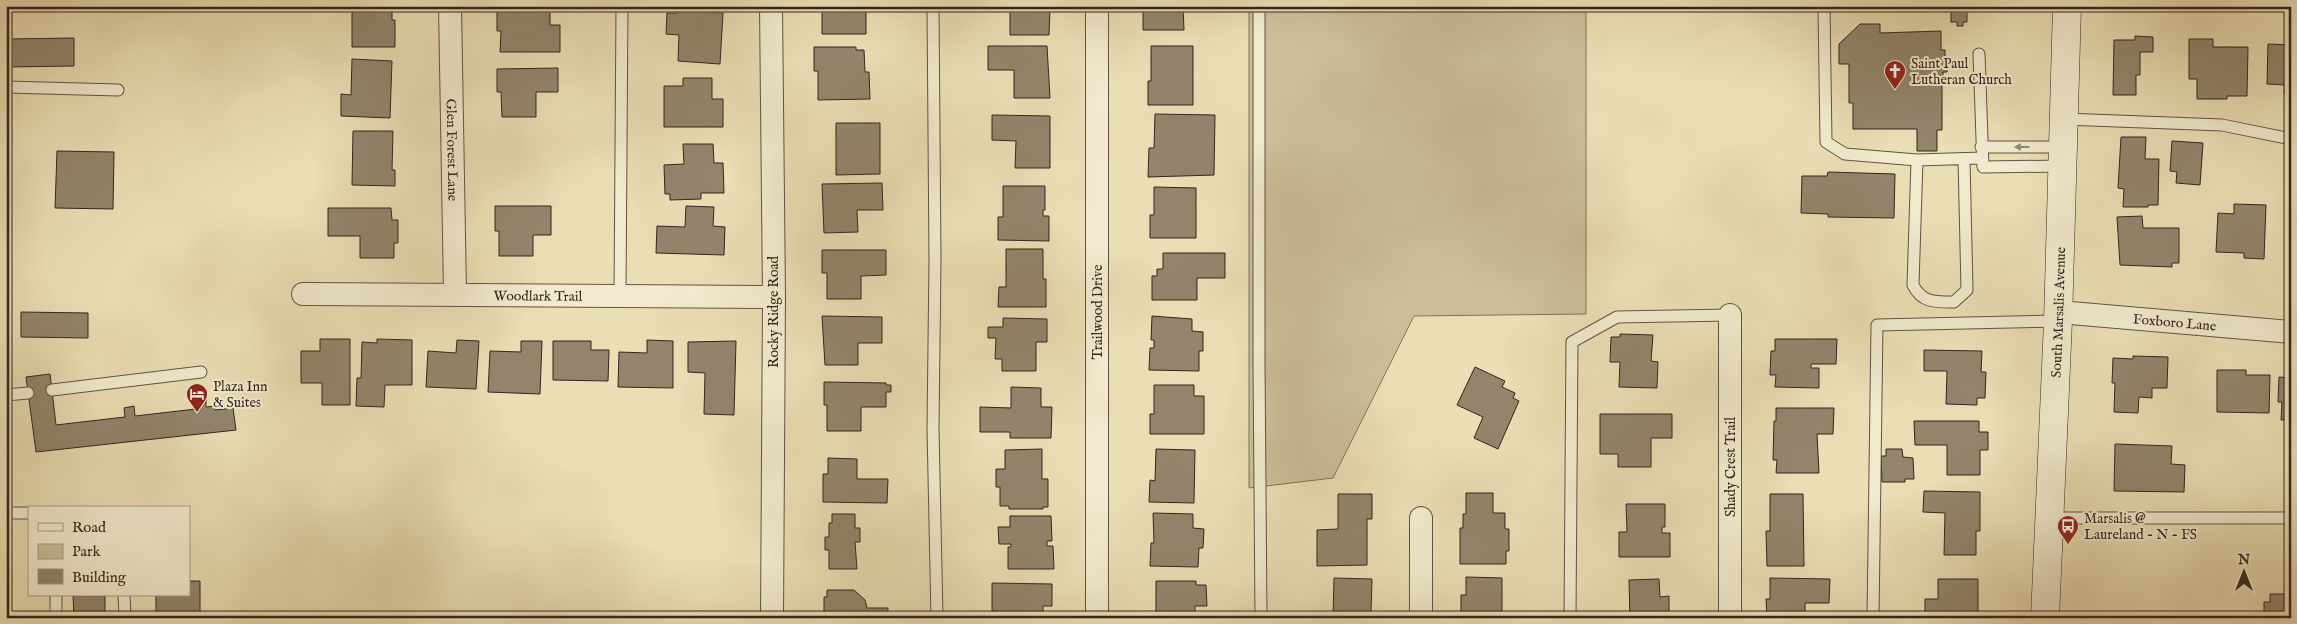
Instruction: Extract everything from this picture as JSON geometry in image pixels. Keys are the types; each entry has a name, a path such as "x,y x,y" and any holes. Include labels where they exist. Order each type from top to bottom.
{"street":[{"name":"Glen Forest Lane","path":"450,6 455,294"},
{"name":"Rocky Ridge Road","path":"771,6 774,297 772,618"},
{"name":"Trailwood Drive","path":"1097,6 1097,618"},
{"name":"South Marsalis Avenue","path":"2045,618 2059,316 2066,6"},
{"name":"Woodlark Trail","path":"303,294 774,297"},
{"name":"Shady Crest Trail","path":"1730,316 1730,618"},
{"name":"Foxboro Lane","path":"2059,316 2291,332"},
{"path":"1421,618 1422,518"}],"lane":[{"path":"620,295 622,6"},
{"path":"933,6 935,260 933,428 937,618"},
{"path":"1258,6 1258,361 1261,618"},
{"path":"1824,6 1826,142 1845,154 1917,160 2063,156"},
{"path":"1979,54 1982,157"},
{"path":"6,87 118,90"},
{"path":"2064,119 2222,124 2291,139"},
{"path":"1982,157 2063,156"},
{"path":"1917,160 1913,285 1917,294 1928,302 1954,302 1967,290 1964,159"},
{"path":"1570,618 1572,342 1618,317 1730,316"},
{"path":"1873,618 1877,325 2059,316"},
{"path":"52,390 201,372"},
{"path":"6,395 28,393"},
{"path":"6,513 28,513"},
{"path":"2049,518 2291,518"},
{"path":"56,596 56,618"},
{"path":"124,596 125,618"}],"green space":[{"path":"1249,6 1586,6 1586,314 1414,316 1333,478 1249,488"}],"building":[{"path":"352,6 392,6 392,20 395,20 395,47 352,47"},
{"path":"497,6 550,6 550,25 560,25 560,52 500,52 501,31 497,31"},
{"path":"828,6 854,6 854,9 866,9 866,34 822,34 822,10 828,10"},
{"path":"997,6 1044,6 1044,8 1050,9 1049,35 1010,35 1010,11 997,11"},
{"path":"1143,6 1183,6 1184,30 1143,30"},
{"path":"1951,6 1967,6 1967,22 1963,22 1963,26 1957,26 1957,22 1951,22"},
{"path":"678,10 723,13 720,64 678,61 679,35 666,34 667,13 678,13"},
{"name":"Saint Paul Lutheran Church","path":"1860,24 1880,24 1880,33 1941,31 1941,50 1945,50 1945,57 1947,57 1947,72 1943,72 1942,78 1942,130 1937,130 1937,151 1917,151 1917,129 1853,129 1853,103 1849,103 1849,64 1839,64 1839,44"},
{"path":"2135,36 2153,37 2153,52 2140,52 2140,75 2136,75 2136,95 2113,95 2114,40 2135,40"},
{"path":"74,38 74,66 6,67 6,39"},
{"path":"2189,39 2213,39 2213,47 2248,47 2247,96 2227,96 2227,99 2197,99 2197,79 2189,79"},
{"path":"2268,44 2291,45 2291,93 2284,93 2285,85 2267,84"},
{"path":"988,46 1047,46 1050,98 1014,98 1014,70 988,70"},
{"path":"1151,46 1193,46 1193,105 1148,105 1148,81 1151,81"},
{"path":"814,47 856,47 856,50 864,50 865,72 869,72 870,99 818,100 818,71 814,71"},
{"path":"352,59 392,61 390,118 341,116 341,94 351,95"},
{"path":"558,68 558,92 536,92 536,117 502,117 501,92 497,92 497,69"},
{"path":"683,78 712,78 712,99 723,99 723,127 664,127 664,86 683,86"},
{"path":"1155,114 1215,115 1214,175 1148,177 1149,148 1154,148"},
{"path":"992,115 1050,116 1050,168 1015,168 1016,141 992,140"},
{"path":"836,123 880,123 880,174 836,175"},
{"path":"353,131 393,131 392,170 395,170 395,186 352,185"},
{"path":"2121,137 2146,137 2145,159 2159,159 2158,205 2123,207 2124,189 2118,188"},
{"path":"2172,141 2203,143 2200,185 2176,183 2177,172 2170,171"},
{"path":"683,144 713,144 714,163 723,163 724,193 701,193 701,199 670,200 670,194 665,194 664,165 684,164"},
{"path":"57,151 114,152 113,209 55,208"},
{"path":"1828,172 1895,174 1894,218 1828,217 1828,214 1801,213 1802,176 1827,176"},
{"path":"882,183 883,210 857,210 858,232 824,233 822,184"},
{"path":"1003,186 1045,186 1045,210 1043,210 1043,216 1049,216 1049,241 998,240 998,217 1003,217"},
{"path":"1154,187 1196,188 1196,238 1150,238 1150,215 1154,215"},
{"path":"2234,204 2266,205 2264,259 2244,258 2244,253 2216,252 2218,213 2234,214"},
{"path":"495,206 551,206 551,235 533,235 533,256 499,256 499,231 495,231"},
{"path":"686,206 714,207 713,226 725,227 724,255 656,253 657,226 685,227"},
{"path":"328,208 391,208 392,220 398,220 398,243 394,243 394,258 360,258 360,236 328,236"},
{"path":"2142,216 2143,228 2179,228 2179,263 2172,263 2172,267 2120,265 2117,217"},
{"path":"1006,249 1043,249 1043,279 1046,279 1046,307 998,307 999,287 1006,287"},
{"path":"822,250 886,250 886,275 861,276 861,299 827,299 827,273 822,273"},
{"path":"1163,253 1225,253 1225,278 1197,278 1197,300 1152,300 1152,276 1157,276 1157,269 1163,269"},
{"path":"21,312 88,313 88,338 21,337"},
{"path":"822,316 882,317 882,343 858,343 858,365 825,365"},
{"path":"1152,316 1192,319 1192,331 1203,332 1203,351 1199,351 1199,371 1149,370 1150,348 1154,348 1154,340 1151,340"},
{"path":"1003,318 1047,319 1047,342 1036,342 1036,371 1002,371 1002,359 995,359 996,338 988,338 988,327 1003,327"},
{"path":"1620,334 1653,335 1651,361 1658,362 1657,388 1619,387 1620,362 1610,362 1611,337 1620,337"},
{"path":"320,339 350,339 350,405 322,405 322,383 301,383 301,351 320,351"},
{"path":"377,339 412,340 412,385 385,385 384,407 356,406 357,378 361,378 362,342 377,343"},
{"path":"1775,339 1837,339 1836,364 1811,364 1811,368 1819,368 1819,388 1775,387 1776,375 1770,375 1771,351 1775,351"},
{"path":"457,340 479,341 476,389 426,387 428,351 456,353"},
{"path":"647,340 673,341 673,388 618,387 619,352 647,353"},
{"path":"521,341 542,341 540,394 488,392 490,351 521,352"},
{"path":"553,341 591,341 591,350 609,350 608,381 553,380"},
{"path":"736,341 734,415 704,414 705,373 688,372 688,342"},
{"path":"1924,350 1982,351 1981,372 1986,372 1985,398 1977,398 1977,405 1946,404 1947,371 1924,371"},
{"path":"2133,356 2168,357 2167,388 2152,388 2152,398 2139,397 2138,413 2114,412 2115,383 2112,383 2113,358 2133,359"},
{"path":"1475,367 1505,381 1502,387 1515,393 1513,398 1519,401 1498,449 1474,438 1483,417 1457,405"},
{"path":"2217,370 2246,370 2246,375 2270,375 2269,413 2217,412"},
{"name":"Plaza Inn & Suites","path":"50,374 56,425 125,417 124,408 134,406 135,416 196,409 195,400 206,398 206,407 215,406 215,410 233,408 236,430 36,452 26,377"},
{"path":"2279,377 2291,378 2291,420 2281,420 2282,402 2278,402"},
{"path":"824,382 886,383 886,385 891,385 891,392 886,392 886,407 861,407 861,431 827,431 827,405 824,405"},
{"path":"1154,385 1194,385 1194,396 1204,396 1204,434 1150,434 1150,414 1154,414"},
{"path":"1011,387 1041,388 1041,407 1052,407 1051,438 1010,438 1010,432 980,432 980,407 1011,408"},
{"path":"1776,408 1834,408 1833,434 1817,434 1819,473 1776,473 1777,460 1773,460"},
{"path":"1600,414 1672,414 1672,438 1651,438 1651,467 1618,467 1618,454 1600,454"},
{"path":"1914,421 1979,421 1979,432 1988,432 1988,450 1980,450 1980,475 1947,475 1947,445 1915,445"},
{"path":"2115,444 2172,446 2171,464 2185,465 2184,492 2114,491"},
{"path":"1042,449 1042,479 1048,479 1048,507 1043,507 1043,509 1009,509 1009,506 1000,506 1000,487 996,487 996,469 1005,469 1005,450"},
{"path":"1156,449 1195,450 1194,503 1149,502 1150,480 1155,481"},
{"path":"1886,449 1902,449 1903,457 1913,458 1914,479 1905,479 1905,482 1882,482 1881,456 1886,456"},
{"path":"828,458 857,459 857,479 888,479 887,503 823,502 823,474 828,474"},
{"path":"1924,491 1980,492 1980,531 1976,531 1976,555 1944,555 1945,513 1923,512"},
{"path":"1466,493 1493,493 1493,513 1505,513 1505,529 1509,529 1509,551 1506,551 1506,564 1460,564 1460,528 1463,528 1463,514 1466,514"},
{"path":"1338,494 1372,494 1372,519 1367,519 1367,565 1317,566 1317,530 1338,529"},
{"path":"1770,494 1803,494 1804,566 1767,566 1766,531 1770,531"},
{"path":"1626,504 1665,504 1665,527 1662,527 1662,533 1670,533 1670,557 1619,557 1619,532 1627,532"},
{"path":"1153,513 1193,514 1193,528 1204,529 1203,548 1199,548 1198,567 1150,566 1151,543 1154,543"},
{"path":"832,514 855,514 855,528 860,528 860,542 855,542 857,569 829,569 829,550 825,550 825,537 829,537 829,523 832,523"},
{"path":"1010,516 1051,516 1052,541 1047,541 1047,546 1053,546 1054,569 1008,569 1008,547 1011,547 1011,544 999,544 998,527 1010,527"},
{"path":"1466,577 1502,578 1502,618 1461,618 1461,595 1466,595"},
{"path":"1334,578 1372,579 1371,613 1367,613 1367,618 1333,618"},
{"path":"1770,578 1830,579 1829,603 1805,603 1805,618 1767,618 1766,599 1770,599"},
{"path":"1659,579 1660,597 1669,596 1669,618 1630,618 1629,580"},
{"path":"1938,579 1978,579 1978,618 1925,618 1925,599 1938,599"},
{"path":"190,581 200,581 200,618 156,618 156,596 190,596"},
{"path":"1156,581 1196,581 1196,585 1206,585 1207,606 1195,606 1195,618 1151,618 1151,614 1156,614"},
{"path":"992,583 1052,584 1052,606 1043,606 1043,618 996,618 996,611 992,611"},
{"path":"827,590 854,590 865,600 867,608 888,608 887,618 824,618 824,597 827,597"},
{"path":"2270,594 2291,594 2291,618 2264,618 2264,602 2270,602"},
{"path":"73,596 105,596 105,618 74,618"}],"place":[{"name":"Saint Paul Lutheran Church","path":"1895,90"},
{"name":"Plaza Inn & Suites","path":"197,413"},
{"name":"Marsalis @ Laureland - N - FS","path":"2068,545"}]}
